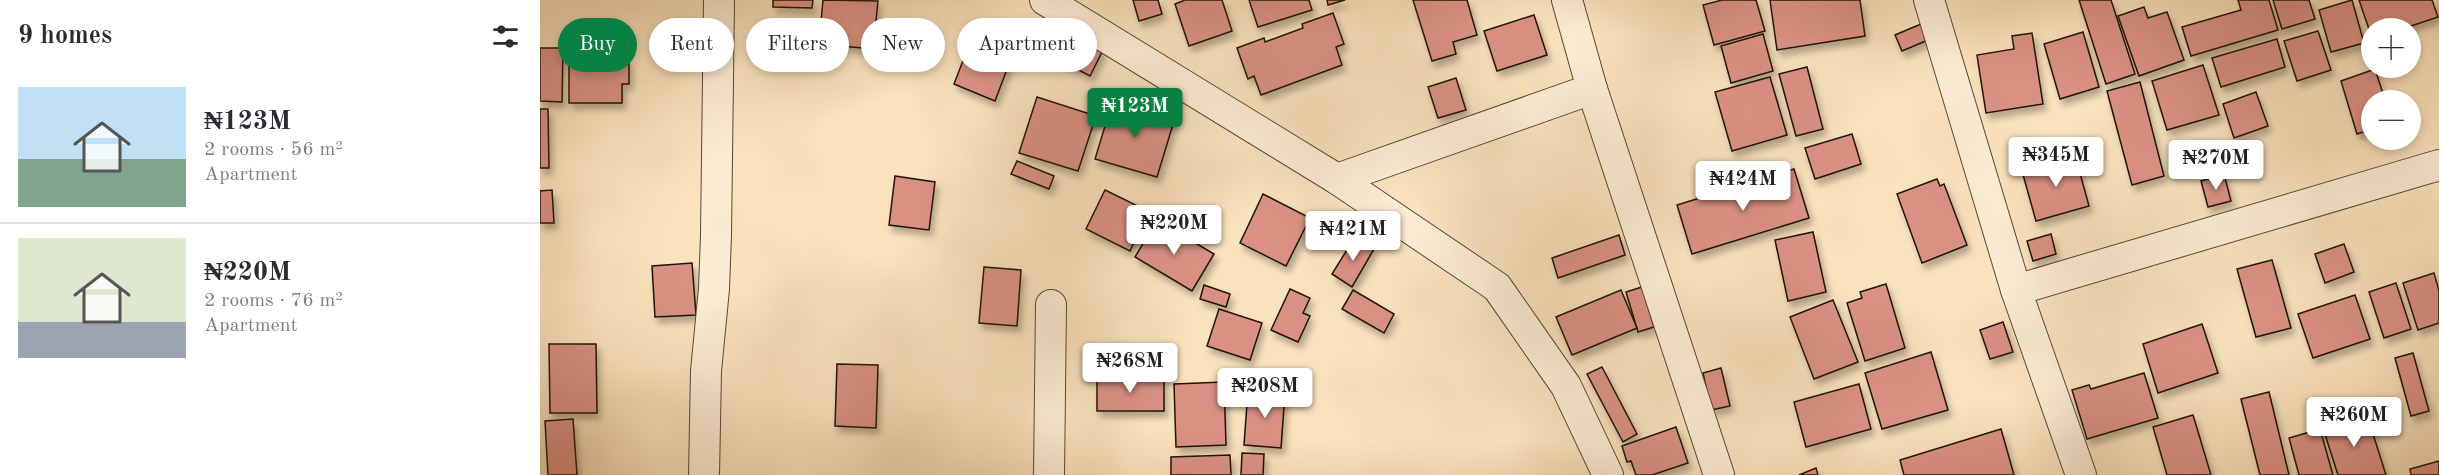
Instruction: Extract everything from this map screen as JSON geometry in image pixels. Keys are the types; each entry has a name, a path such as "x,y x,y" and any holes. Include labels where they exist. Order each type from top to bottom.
{"street":[{"path":"704,475 706,371 714,289 716,235 720,0"},
{"path":"1045,0 1337,179 1497,287 1566,386 1608,475"},
{"path":"1567,0 1592,89 1719,475"},
{"path":"1929,0 2016,290 2081,475"},
{"path":"1337,179 1592,89"},
{"path":"2016,290 2439,165"},
{"path":"1049,475 1051,305"}],"building":[{"path":"773,0 813,0 812,8 773,7"},
{"path":"823,0 878,1 876,18 861,18 861,48 849,47 849,18 821,18"},
{"path":"1133,0 1158,0 1162,14 1139,21"},
{"path":"1185,0 1222,0 1232,31 1189,46 1175,4"},
{"path":"1249,0 1309,0 1312,10 1258,27"},
{"path":"1327,0 1345,0 1328,5"},
{"path":"1413,0 1467,0 1477,35 1453,42 1456,54 1432,61"},
{"path":"1722,0 1756,0 1765,31 1714,45 1703,5"},
{"path":"1770,0 1860,0 1865,36 1777,50"},
{"path":"2079,0 2111,0 2135,74 2106,84"},
{"path":"2238,0 2269,0 2278,30 2191,56 2182,27 2241,10"},
{"path":"2273,0 2309,0 2315,19 2282,29"},
{"path":"2352,0 2361,32 2361,44 2331,52 2319,10"},
{"path":"2359,0 2432,0 2438,17 2421,23 2421,18 2365,18"},
{"path":"2144,7 2148,18 2167,12 2184,60 2139,76 2118,16"},
{"path":"1333,13 1344,44 1336,47 1342,65 1261,95 1254,76 1248,79 1237,48 1264,38 1265,42 1303,28 1302,24"},
{"path":"1534,15 1547,55 1497,71 1484,31"},
{"path":"1921,24 1928,40 1902,51 1895,35"},
{"path":"2318,31 2331,70 2297,81 2284,41"},
{"path":"2083,32 2099,87 2060,99 2044,44"},
{"path":"2032,33 2043,104 1986,113 1977,55 2014,49 2012,36"},
{"path":"1763,34 1773,71 1731,83 1721,46"},
{"path":"2277,39 2285,67 2221,87 2212,58"},
{"path":"1097,47 1103,50 1097,62"},
{"path":"540,48 558,48 558,72 563,72 562,102 540,101"},
{"path":"2203,65 2219,115 2167,130 2152,81"},
{"path":"1807,67 1823,129 1796,136 1779,74"},
{"path":"569,72 629,72 629,84 622,84 622,103 569,103"},
{"path":"959,72 1006,72 995,101 954,84"},
{"path":"2361,74 2361,78 2378,78 2382,90 2361,90 2361,133 2357,134 2341,81"},
{"path":"1770,77 1787,135 1732,151 1715,92"},
{"path":"1456,78 1466,110 1438,118 1428,87"},
{"path":"2140,82 2164,176 2132,185 2107,91"},
{"path":"2256,92 2268,126 2234,138 2223,104"},
{"path":"1037,97 1096,116 1078,171 1019,153"},
{"path":"1112,103 1129,109 1131,103 1152,109 1150,115 1174,121 1157,177 1095,159"},
{"path":"540,109 548,109 549,168 540,168"},
{"path":"1852,134 1861,164 1815,179 1805,148"},
{"path":"2075,155 2089,206 2036,221 2022,171"},
{"path":"1017,161 1054,176 1049,189 1011,174"},
{"path":"1794,169 1809,218 1692,254 1677,205"},
{"path":"2224,174 2231,201 2208,207 2201,181"},
{"path":"895,176 935,182 929,230 889,225"},
{"path":"1937,179 1940,186 1944,184 1967,245 1922,263 1897,194"},
{"path":"552,190 554,223 540,223 540,191"},
{"path":"1105,190 1148,211 1130,251 1086,229"},
{"path":"1263,194 1310,218 1286,266 1240,243"},
{"path":"1157,220 1214,254 1192,291 1135,257"},
{"path":"1813,232 1826,292 1788,301 1775,240"},
{"path":"2051,234 2056,254 2033,261 2027,241"},
{"path":"1619,235 1625,255 1558,278 1552,258"},
{"path":"1355,237 1374,249 1352,287 1332,274"},
{"path":"2344,244 2354,272 2325,283 2315,254"},
{"path":"2272,260 2291,328 2256,337 2237,269"},
{"path":"692,263 696,315 655,317 652,266"},
{"path":"984,267 1021,270 1017,326 979,323"},
{"path":"2434,273 2439,291 2439,323 2418,330 2403,283"},
{"path":"2396,283 2411,329 2384,338 2369,292"},
{"path":"1886,284 1905,348 1865,361 1847,303 1862,298 1860,292"},
{"path":"1204,285 1230,294 1226,307 1200,299"},
{"path":"1642,287 1654,327 1638,332 1626,292"},
{"path":"1290,289 1310,298 1303,313 1310,316 1298,342 1271,330"},
{"path":"1353,290 1394,314 1384,333 1342,309"},
{"path":"1621,290 1637,328 1572,355 1556,317"},
{"path":"2355,295 2370,339 2313,358 2298,314"},
{"path":"1833,300 1858,362 1814,379 1790,317"},
{"path":"1219,309 1262,323 1250,360 1207,346"},
{"path":"2003,322 2013,352 1990,359 1980,330"},
{"path":"2202,324 2218,373 2158,393 2143,344"},
{"path":"549,344 596,344 597,413 550,413"},
{"path":"1931,352 1948,410 1882,429 1865,373"},
{"path":"2413,353 2429,411 2411,416 2395,358"},
{"path":"837,364 878,365 876,428 835,426"},
{"path":"1602,367 1637,434 1623,442 1587,374"},
{"path":"1721,368 1730,406 1711,410 1703,373"},
{"path":"2144,373 2158,418 2087,439 2072,390 2089,385 2091,389"},
{"path":"1097,377 1164,378 1164,411 1097,411"},
{"path":"1224,382 1226,445 1176,447 1174,384"},
{"path":"1859,384 1871,429 1806,447 1794,402"},
{"path":"1248,390 1285,393 1281,448 1244,445"},
{"path":"2269,392 2289,475 2260,475 2241,399"},
{"path":"2193,415 2211,475 2167,475 2153,427"},
{"path":"2367,415 2386,475 2338,475 2323,428"},
{"path":"573,419 577,475 548,475 545,421"},
{"path":"1676,427 1688,463 1652,475 1636,475 1631,461 1627,462 1622,446"},
{"path":"2001,429 2014,475 1904,475 1900,460"},
{"path":"2320,429 2333,475 2299,475 2289,438"},
{"path":"1242,453 1264,454 1263,475 1241,475"},
{"path":"1230,455 1231,475 1171,475 1171,457"},
{"path":"2439,461 2439,475 2411,475 2410,469"},
{"path":"1816,468 1818,475 1799,475"}]}
